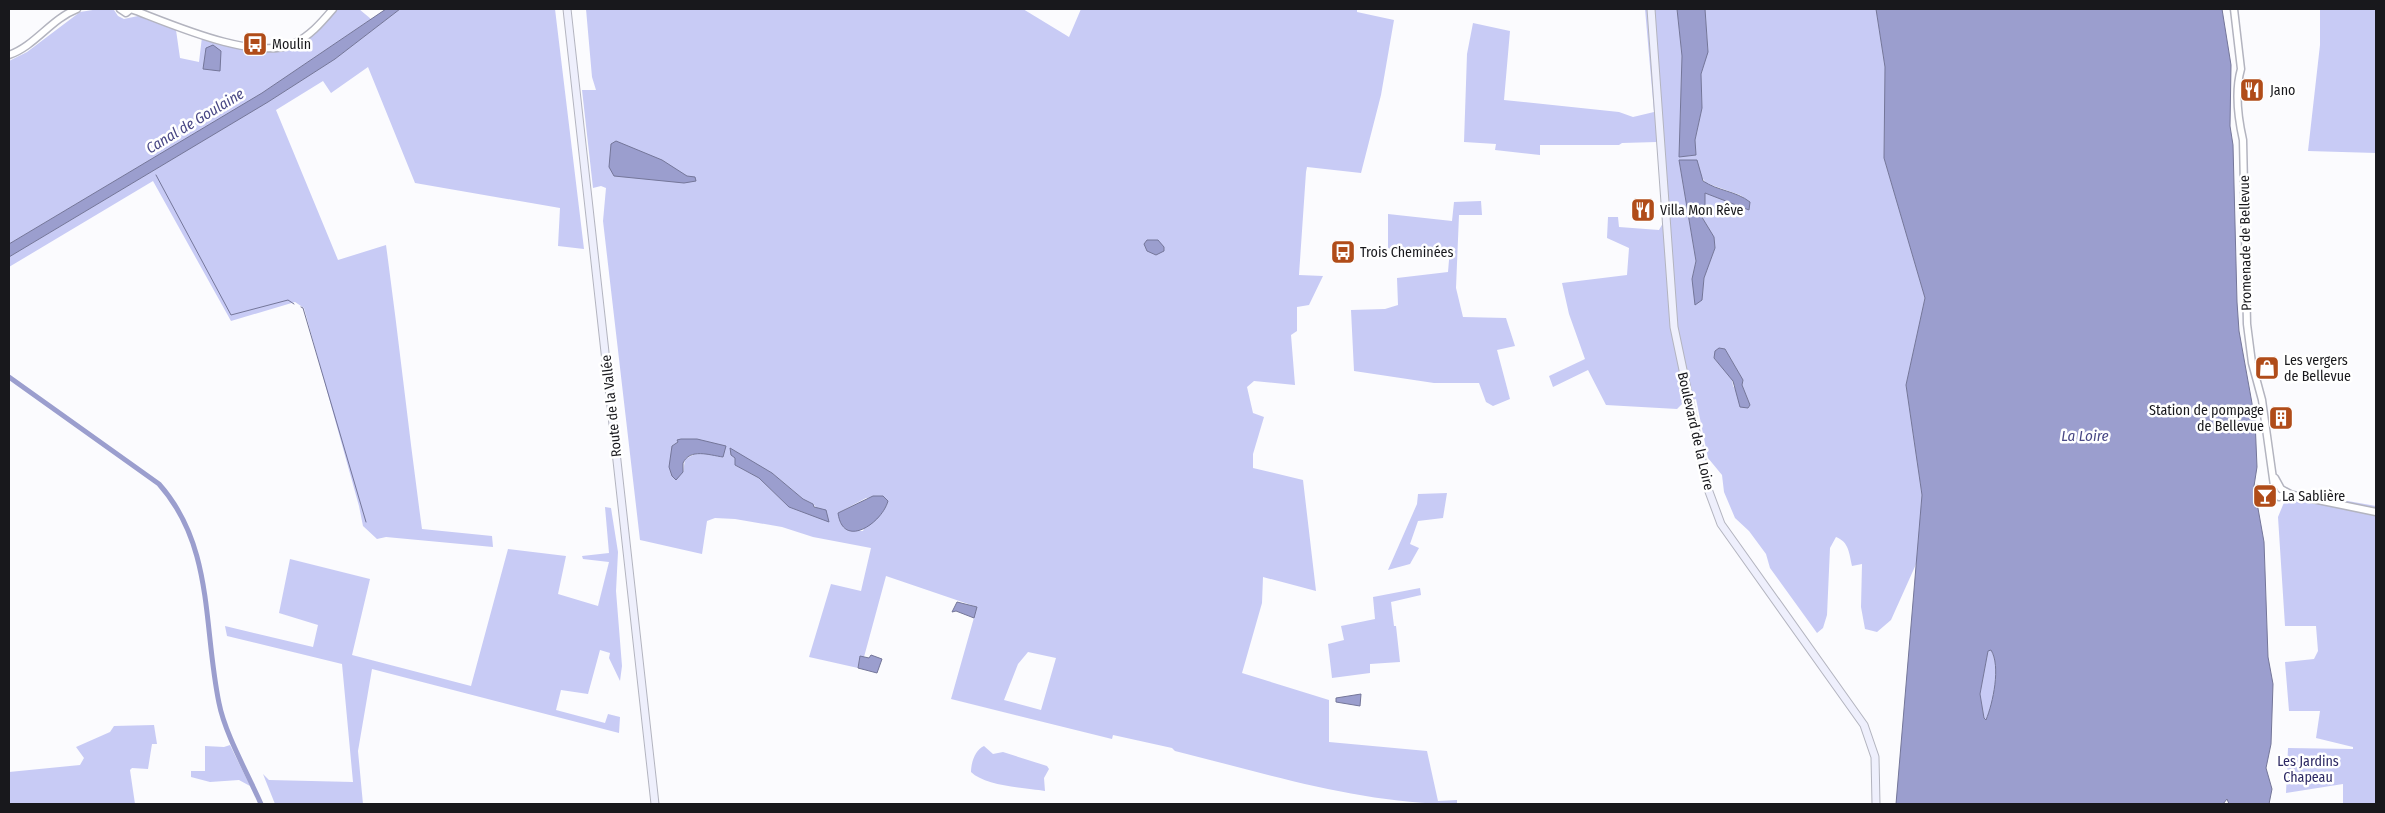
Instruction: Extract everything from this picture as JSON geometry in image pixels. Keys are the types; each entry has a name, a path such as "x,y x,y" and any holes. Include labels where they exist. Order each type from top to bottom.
{"main road":[{"name":"Route de la Vallée","path":"567,9 655,804"},
{"name":"Boulevard de la Loire","path":"1651,9 1674,327 1708,489 1722,524 1859,716 1868,732 1876,757 1876,804"}],"street":[{"path":"9,55 28,45 59,19 77,9"},
{"path":"120,9 126,13 131,9 203,34 248,47 266,49 286,46 306,37 333,9"},
{"name":"Promenade de Bellevue","path":"2234,9 2241,69 2238,76 2240,127 2243,140 2248,324 2252,363 2262,400 2274,476 2281,491 2376,512"}],"green space":[{"path":"99,9 114,10 118,16 124,19 138,16 176,30 180,58 199,62 202,37 242,47 276,51 291,48 306,40 321,28 336,9 359,9 371,19 262,93 9,244 9,61 27,52 80,12"},
{"path":"400,9 555,9 584,249 558,246 560,208 415,183 368,67 331,93 323,81 276,110 338,260 386,245 422,529 492,536 493,547 386,537 377,539 363,526 304,308 295,302 231,321 153,181 9,267 9,257 268,102 335,59"},
{"path":"586,9 1023,9 1069,37 1081,9 1357,9 1357,12 1394,20 1381,95 1361,173 1307,167 1299,275 1323,276 1309,305 1297,307 1297,331 1291,335 1295,385 1254,381 1247,387 1253,413 1264,417 1253,454 1253,468 1303,480 1316,591 1263,577 1262,603 1242,673 1329,700 1329,742 1427,751 1438,801 1457,800 1457,804 1421,803 1386,799 1315,786 1175,751 1172,748 1113,735 1112,739 951,699 977,607 886,576 864,657 860,656 858,668 809,657 831,584 861,591 871,548 813,537 782,527 735,519 715,518 707,521 702,554 640,540 603,221 606,188 601,186 593,188 582,90 596,90 592,77","holes":["697,439 697,453 685,459 683,473 672,446 678,442","730,449 772,473 803,499 813,504 829,521 789,507 759,478 735,465 735,458","878,497 863,531 851,531 838,513 866,498","1028,652 1056,658 1041,710 1004,700 1018,664"]},
{"path":"1645,9 1677,9 1682,56 1679,157 1696,155 1695,140 1702,108 1701,74 1708,49 1705,9 1876,9 1885,67 1884,158 1925,298 1906,385 1922,495 1917,562 1891,620 1877,632 1865,629 1861,607 1862,564 1852,566 1846,545 1836,537 1830,548 1827,615 1823,628 1817,633 1770,568 1766,554 1749,531 1735,518 1724,492 1722,475 1708,458 1696,399 1684,402 1677,409 1606,405 1588,370 1553,387 1549,376 1585,359 1569,314 1562,283 1627,275 1629,248 1607,238 1608,217 1618,217 1619,227 1659,230 1663,223 1657,142 1622,143 1619,145 1540,145 1540,155 1495,150 1496,144 1464,142 1467,54 1473,23 1510,31 1504,100 1619,112 1633,117 1654,112","holes":["1679,160 1701,176 1706,183 1740,195 1750,202 1749,210 1705,193 1705,206 1700,214 1714,237 1715,248 1704,278 1702,300 1692,279 1696,261","1719,348 1725,349 1743,380 1742,385 1750,405 1748,408 1733,386 1732,379 1714,358"]},
{"path":"2320,9 2376,9 2376,153 2308,151 2320,45"},
{"path":"1481,201 1482,215 1459,215 1456,288 1463,317 1506,318 1515,346 1497,350 1510,399 1493,406 1486,402 1479,383 1434,383 1354,371 1351,310 1385,309 1398,305 1397,278 1448,272 1450,248 1388,250 1388,214 1452,221 1454,202"},
{"name":"Les Jardins Chapeau","path":"2297,492 2376,506 2376,804 2343,804 2343,784 2286,793 2288,748 2353,749 2353,747 2316,738 2320,711 2289,711 2285,662 2314,659 2318,651 2316,626 2285,626 2278,517 2285,500"},
{"path":"1447,493 1443,518 1418,521 1410,544 1419,548 1410,564 1388,570 1417,504 1418,494"},
{"path":"605,507 611,508 618,552 616,591 622,666 620,681 609,658 610,653 600,650 588,694 561,690 556,710 605,723 608,714 620,717 619,733 372,669 358,751 363,804 275,804 263,774 269,780 353,782 342,664 227,636 225,626 313,647 318,625 279,613 290,559 370,579 352,655 471,686 508,549 566,556 558,594 598,606 609,562 583,559 582,556 609,553"},
{"path":"1420,588 1421,595 1391,602 1400,662 1370,664 1370,673 1332,678 1328,644 1344,640 1341,626 1375,619 1373,597"},
{"path":"1991,650 1994,657 1996,675 1994,694 1987,720 1984,718 1980,694 1988,651"},
{"path":"154,725 157,744 152,744 148,769 132,768 130,770 135,804 9,804 9,772 80,765 84,758 76,747 110,732 114,726"},
{"path":"230,745 250,786 239,780 210,782 191,777 191,771 205,771 205,746 224,747"},
{"path":"984,746 993,754 1003,752 1047,766 1049,769 1044,778 1045,791 1006,786 977,777 971,772 972,765 974,757"}],"water":[{"path":"386,9 400,9 335,59 268,102 9,257 9,244 262,93"},
{"path":"1677,9 1705,9 1708,52 1701,74 1702,108 1695,140 1696,155 1679,157 1682,56"},
{"name":"La Loire","path":"1876,9 2222,9 2231,65 2230,126 2233,145 2239,331 2255,420 2257,467 2254,486 2264,542 2268,657 2273,684 2271,744 2266,768 2272,789 2269,804 2229,804 2227,799 2223,804 1896,804 1922,495 1906,385 1925,298 1884,158 1885,67","holes":["1991,650 1994,657 1995,685 1986,720 1980,694 1988,651"]},
{"path":"213,45 221,51 220,71 203,69 206,48"},
{"path":"616,141 662,160 687,176 695,177 696,181 684,183 614,176 609,167 611,144"},
{"path":"1679,160 1697,160 1703,181 1739,195 1750,202 1749,210 1705,193 1705,207 1700,214 1714,237 1715,248 1704,278 1702,300 1695,305 1692,279 1696,261"},
{"path":"1147,240 1158,240 1164,247 1164,251 1156,255 1147,251 1144,244"},
{"path":"1719,348 1725,349 1743,380 1742,385 1750,405 1748,408 1740,407 1733,381 1714,358 1715,351"},
{"path":"697,439 726,446 723,457 706,454 690,455 683,463 683,472 676,480 672,476 669,467 672,446 678,442 677,440"},
{"path":"730,448 772,473 803,499 813,504 814,507 826,510 829,522 789,507 759,478 735,465 735,458 731,455"},
{"path":"873,496 883,496 888,501 878,517 863,529 847,530 841,524 838,513"},
{"path":"957,602 977,607 974,618 956,611 952,612"},
{"path":"871,655 882,659 877,673 858,668 860,656 869,658"},
{"path":"1361,694 1360,706 1336,702 1336,698"}],"waterway":[{"path":"156,175 231,315 288,300 294,304"},
{"path":"301,307 303,308 366,522"},
{"path":"9,377 159,484 177,508 198,560 204,588 214,674 222,715 231,741 261,804"}],"place":[{"name":"Moulin","path":"255,44"},
{"name":"Jano","path":"2252,90"},
{"name":"Villa Mon Rêve","path":"1643,210"},
{"name":"Trois Cheminées","path":"1343,252"},
{"name":"Les vergers de Bellevue","path":"2267,368"},
{"name":"Station de pompage de Bellevue","path":"2281,418"},
{"name":"La Sablière","path":"2265,496"}],"water label":[{"name":"Canal de Goulaine","path":"195,121"}]}
